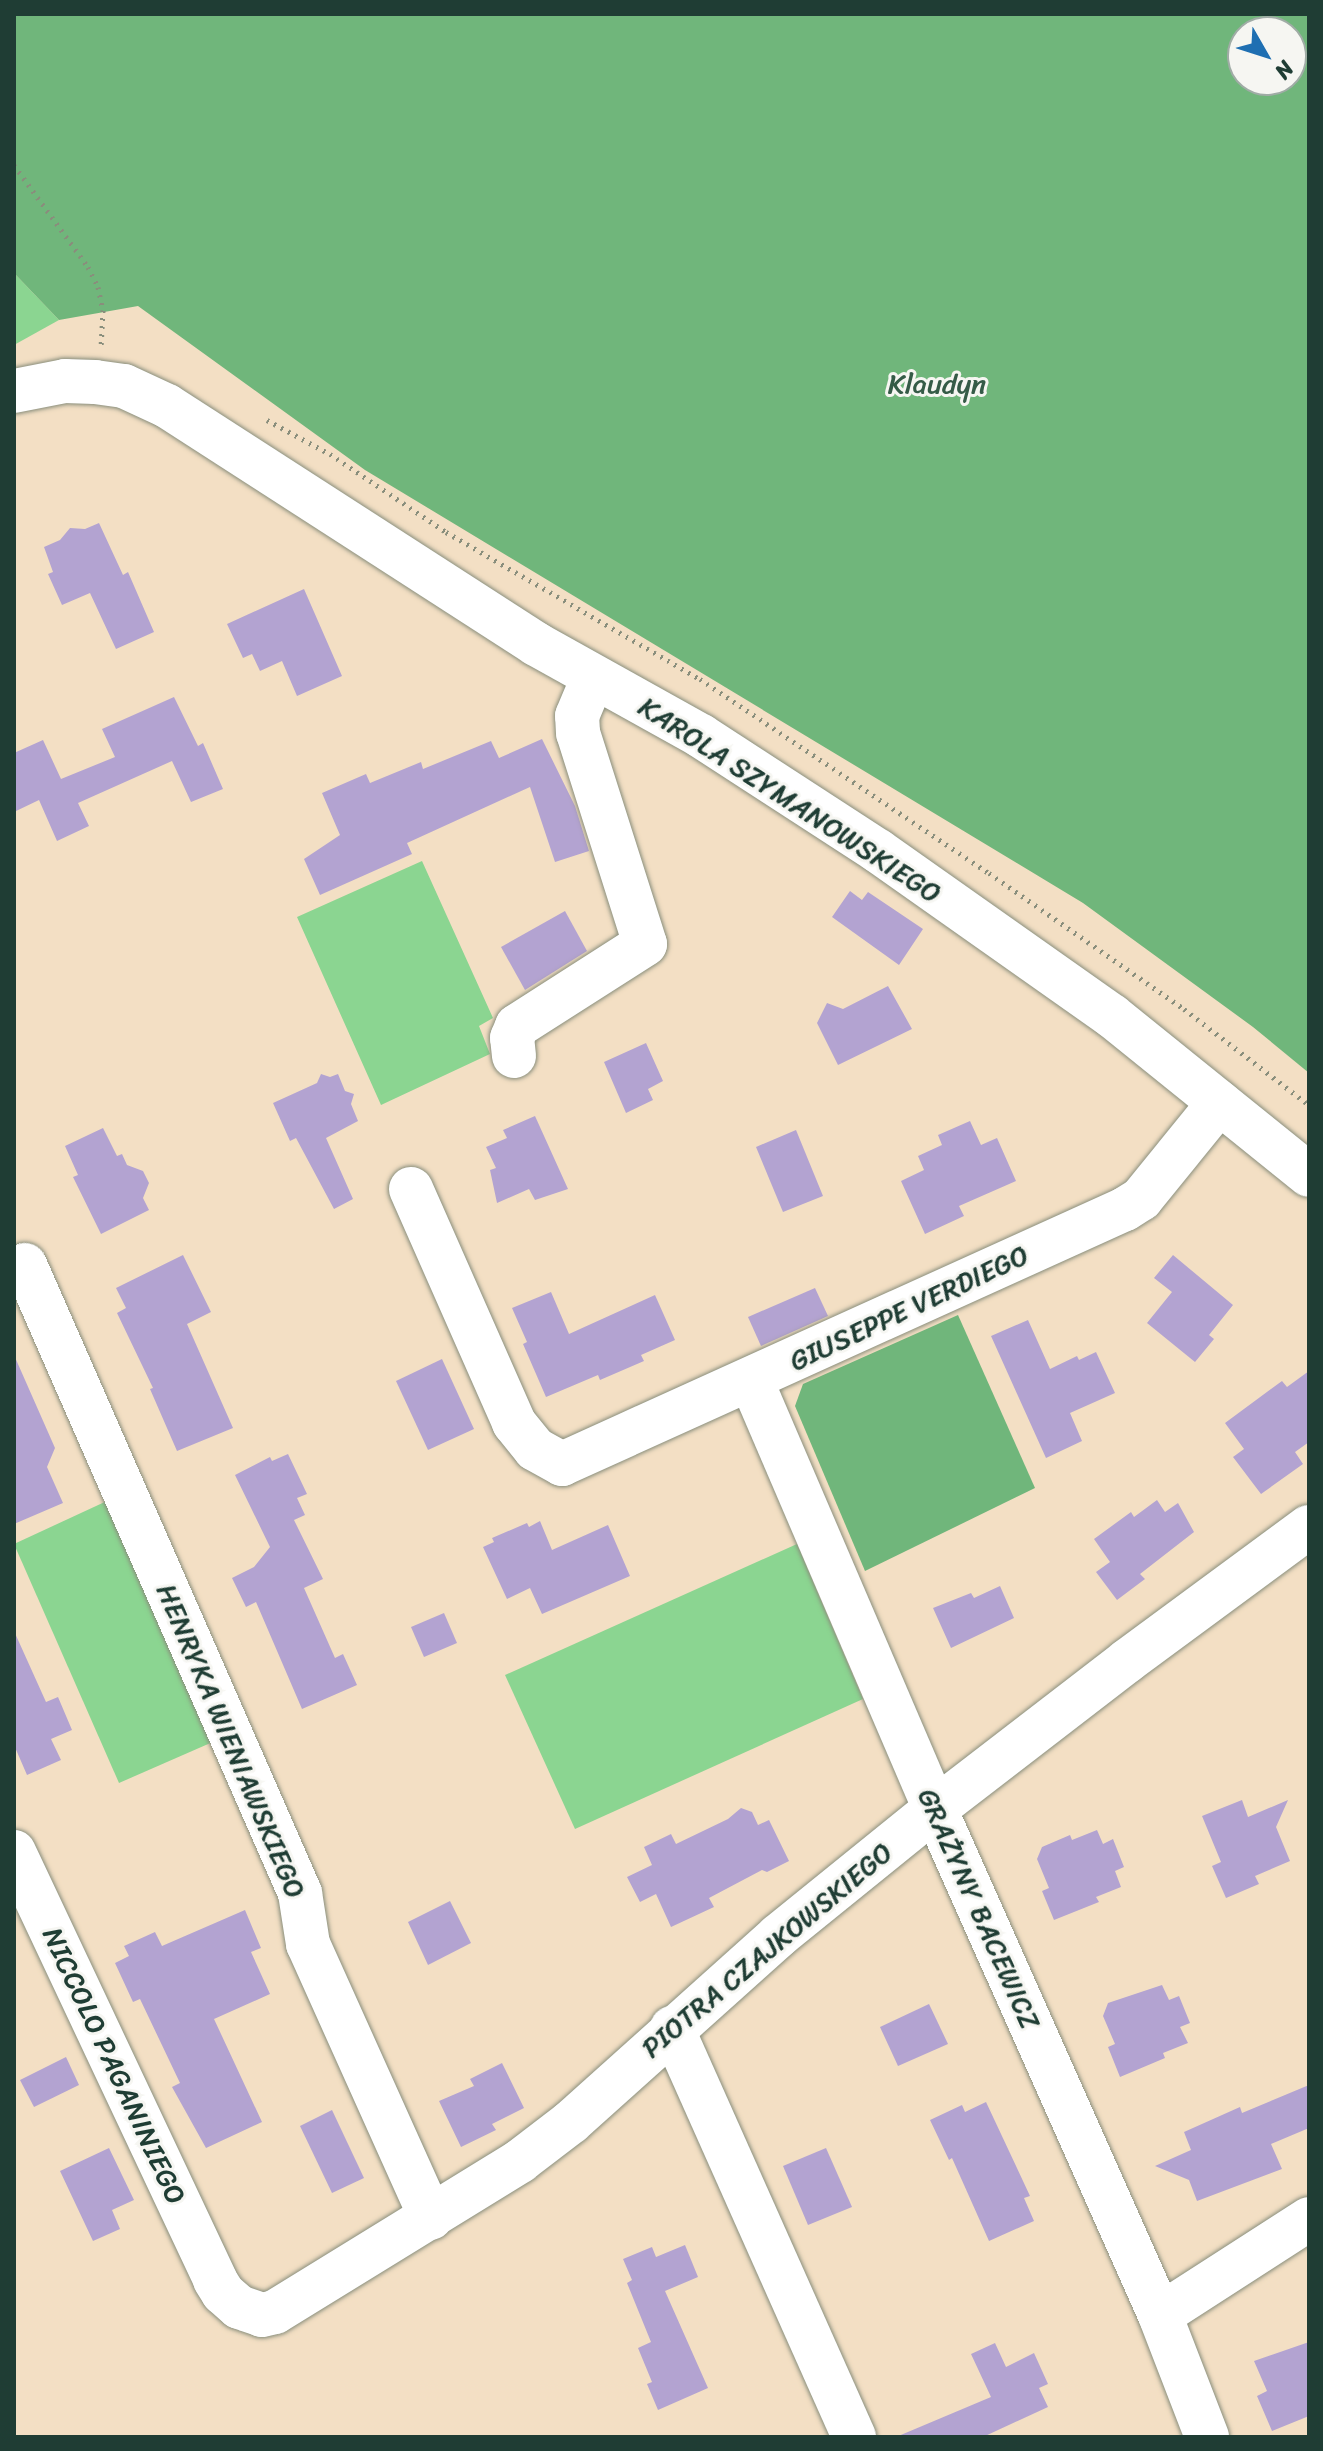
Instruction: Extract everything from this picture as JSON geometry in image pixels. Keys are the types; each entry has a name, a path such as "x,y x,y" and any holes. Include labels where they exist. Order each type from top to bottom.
{"street":[{"name":"KAROLA SZYMANOWSKIEGO","path":"14,391 65,381 95,382 124,386 167,406 473,605 593,678 701,736 878,851 1112,1016 1309,1175"},
{"path":"514,1056 512,1038 517,1026 645,944 578,733 577,716 593,678"},
{"name":"GIUSEPPE VERDIEGO","path":"411,1189 514,1423 535,1449 562,1464 1125,1209 1151,1188 1219,1103"},
{"name":"HENRYKA WIENIAWSKIEGO","path":"25,1265 300,1893 308,1944 431,2218"},
{"name":"GRAŻYNY BACEWICZ","path":"751,1380 935,1809 1160,2315 1207,2437"},
{"name":"PIOTRA CZAJKOWSKIEGO","path":"215,2280 223,2293 239,2307 262,2315 275,2312 520,2161 571,2122 672,2028 778,1936 935,1809 1127,1661 1309,1527"},
{"name":"NICCOLO PAGANINIEGO","path":"14,1852 215,2280"},
{"path":"672,2028 854,2437"},
{"path":"1160,2315 1309,2219"}],"path":[{"path":"14,165 88,267 98,287 103,310 100,350"}],"green space":[{"name":"Klaudyn","path":"14,14 1309,14 1309,1073 1253,1027 1083,903 365,470 138,306 59,320 14,273"},
{"path":"14,273 59,320 14,345"},
{"path":"422,861 493,1018 479,1026 490,1054 381,1105 297,917"},
{"path":"958,1315 1035,1488 865,1571 795,1406 803,1384"},
{"path":"109,1500 215,1741 119,1783 14,1544"},
{"path":"797,1544 863,1699 575,1829 505,1675"}],"building":[{"path":"99,523 123,575 128,572 154,632 116,649 90,593 62,605 48,574 53,572 44,547 60,540 70,528 85,529"},
{"path":"304,589 342,676 297,696 282,661 260,671 252,654 243,658 227,624"},
{"path":"174,697 198,746 203,743 223,789 191,802 172,761 78,803 89,826 57,841 39,800 14,812 14,753 43,740 61,779 115,757 102,729"},
{"path":"542,739 575,806 589,851 555,862 530,787 407,843 412,854 320,895 304,859 340,835 322,793 366,774 370,783 421,762 423,769 491,741 499,758"},
{"path":"850,891 862,900 868,892 923,929 899,965 832,917"},
{"path":"565,911 587,951 525,990 501,947"},
{"path":"888,986 912,1029 838,1065 817,1023 827,1003 843,1009"},
{"path":"646,1043 663,1081 648,1089 653,1100 626,1113 604,1062"},
{"path":"321,1074 330,1077 338,1074 345,1091 354,1094 351,1104 358,1121 326,1138 353,1199 334,1209 296,1138 290,1141 273,1103 317,1083"},
{"path":"535,1116 568,1189 535,1200 529,1189 497,1203 490,1170 496,1168 486,1147 507,1138 503,1130"},
{"path":"970,1121 981,1145 997,1138 1016,1181 959,1206 964,1216 925,1234 901,1181 924,1170 918,1156 942,1145 938,1135"},
{"path":"103,1128 117,1156 122,1154 127,1165 143,1171 149,1183 143,1198 149,1210 101,1234 73,1177 78,1175 65,1146"},
{"path":"796,1130 823,1196 783,1212 756,1147"},
{"path":"183,1255 211,1312 187,1324 233,1428 177,1451 150,1389 153,1388 117,1313 126,1308 116,1288"},
{"path":"1173,1255 1233,1305 1209,1335 1214,1339 1195,1362 1147,1323 1172,1292 1154,1278"},
{"path":"815,1288 828,1316 761,1346 748,1317"},
{"path":"551,1292 569,1334 655,1295 675,1340 641,1355 644,1361 600,1380 598,1375 546,1397 523,1344 527,1342 512,1308"},
{"path":"1028,1320 1050,1369 1077,1356 1079,1360 1096,1352 1115,1393 1070,1413 1082,1441 1046,1458 991,1336"},
{"path":"14,1355 55,1448 47,1467 63,1503 14,1524"},
{"path":"442,1359 474,1429 428,1450 396,1381"},
{"path":"1309,1371 1309,1442 1295,1452 1303,1464 1261,1494 1233,1457 1244,1449 1225,1423 1282,1381 1287,1387"},
{"path":"288,1454 307,1494 297,1498 305,1515 294,1520 323,1579 304,1588 335,1658 343,1654 357,1685 302,1709 256,1602 246,1607 232,1578 254,1567 270,1547 235,1475 270,1457 272,1461"},
{"path":"1157,1500 1165,1512 1178,1503 1194,1532 1140,1574 1145,1579 1117,1600 1096,1572 1110,1562 1094,1539 1131,1512 1134,1517"},
{"path":"540,1521 552,1550 608,1525 630,1576 542,1614 530,1588 507,1599 483,1547 494,1542 492,1538 527,1523 529,1527"},
{"path":"1000,1586 1014,1618 951,1648 933,1608 971,1593 974,1598"},
{"path":"444,1613 457,1643 424,1657 411,1627"},
{"path":"14,1631 46,1702 58,1697 72,1730 51,1739 61,1760 27,1775 14,1745"},
{"path":"1242,1800 1248,1817 1288,1800 1276,1827 1290,1861 1255,1876 1259,1884 1226,1898 1212,1866 1221,1862 1202,1816"},
{"path":"741,1808 752,1812 758,1825 769,1820 789,1861 767,1872 762,1870 709,1898 714,1907 671,1927 656,1894 640,1902 627,1877 652,1865 644,1847 671,1834 676,1844 728,1819"},
{"path":"1097,1830 1103,1844 1113,1839 1124,1867 1115,1871 1121,1887 1096,1897 1099,1902 1054,1920 1042,1891 1049,1888 1037,1859 1042,1847 1070,1835 1072,1840"},
{"path":"450,1901 471,1943 428,1965 408,1922"},
{"path":"245,1910 261,1948 251,1952 270,1994 214,2019 262,2122 206,2148 172,2087 180,2083 140,1999 133,2002 115,1963 129,1956 124,1946 155,1932 162,1946"},
{"path":"1162,1985 1169,2000 1179,1996 1190,2023 1180,2027 1188,2043 1163,2053 1165,2058 1120,2077 1108,2047 1115,2044 1103,2016 1108,2003"},
{"path":"929,2004 948,2044 898,2066 880,2027"},
{"path":"66,2057 79,2085 34,2107 20,2080"},
{"path":"502,2063 524,2108 492,2124 496,2130 461,2147 439,2101 474,2086 470,2079"},
{"path":"1309,2085 1309,2128 1271,2144 1282,2169 1197,2201 1189,2180 1155,2166 1191,2150 1184,2132 1240,2107 1242,2113"},
{"path":"986,2102 1030,2196 1024,2198 1034,2221 989,2241 952,2158 949,2160 930,2120 962,2105 965,2112"},
{"path":"332,2110 364,2178 332,2193 300,2126"},
{"path":"109,2148 134,2200 112,2210 120,2229 93,2241 60,2171"},
{"path":"826,2148 852,2207 808,2225 783,2166"},
{"path":"685,2245 698,2277 665,2291 708,2388 658,2410 647,2384 652,2382 638,2348 651,2342 627,2283 632,2280 623,2259 652,2247 656,2257"},
{"path":"1309,2342 1309,2416 1272,2431 1257,2396 1267,2391 1254,2361"},
{"path":"995,2343 1006,2367 1034,2353 1048,2384 1039,2388 1048,2407 983,2437 896,2437 991,2397 971,2354"}]}
